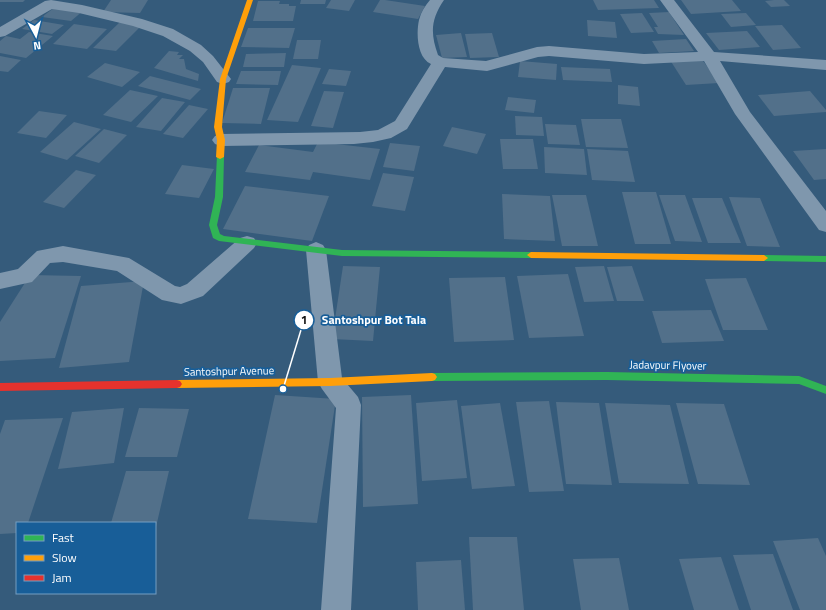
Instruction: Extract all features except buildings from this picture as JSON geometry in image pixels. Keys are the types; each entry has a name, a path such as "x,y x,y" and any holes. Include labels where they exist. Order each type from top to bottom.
{"street":[{"path":"250,0 223,79 218,127 221,140 219,197 213,225 216,236 222,239 342,253 826,259"},
{"path":"437,0 428,14 424,24 425,42 431,58 440,62 487,66 537,52 549,51 644,59 709,56 826,65"},
{"path":"667,0 709,56 743,114 826,225"},
{"path":"0,33 50,4 82,9 89,12 149,24 166,32 182,40 208,59 223,79"},
{"path":"221,140 354,138 392,132 401,125 440,62"},
{"path":"0,281 24,276 44,256 63,254 122,264 170,294 181,296 195,290 248,243"},
{"path":"316,250 330,382 349,405 336,610"},
{"name":"Santoshpur Avenue","path":"0,387 330,382 436,377 507,376"},
{"name":"Jadavpur Flyover","path":"507,376 607,376 799,380 826,390"}],"traffic: fast":[{"path":"220,157 219,197 213,225 216,236 222,239 342,253 531,255"},
{"path":"764,258 826,259"},
{"path":"432,377 607,376 799,380 826,390"}],"traffic: slow":[{"path":"220,157 221,140 218,127 223,79 250,0"},
{"path":"531,255 764,258"},
{"path":"177,384 330,382 432,377"}],"traffic: jam":[{"path":"0,387 177,384"}],"place":[{"name":"Santoshpur Bot Tala","path":"283,389"}]}
